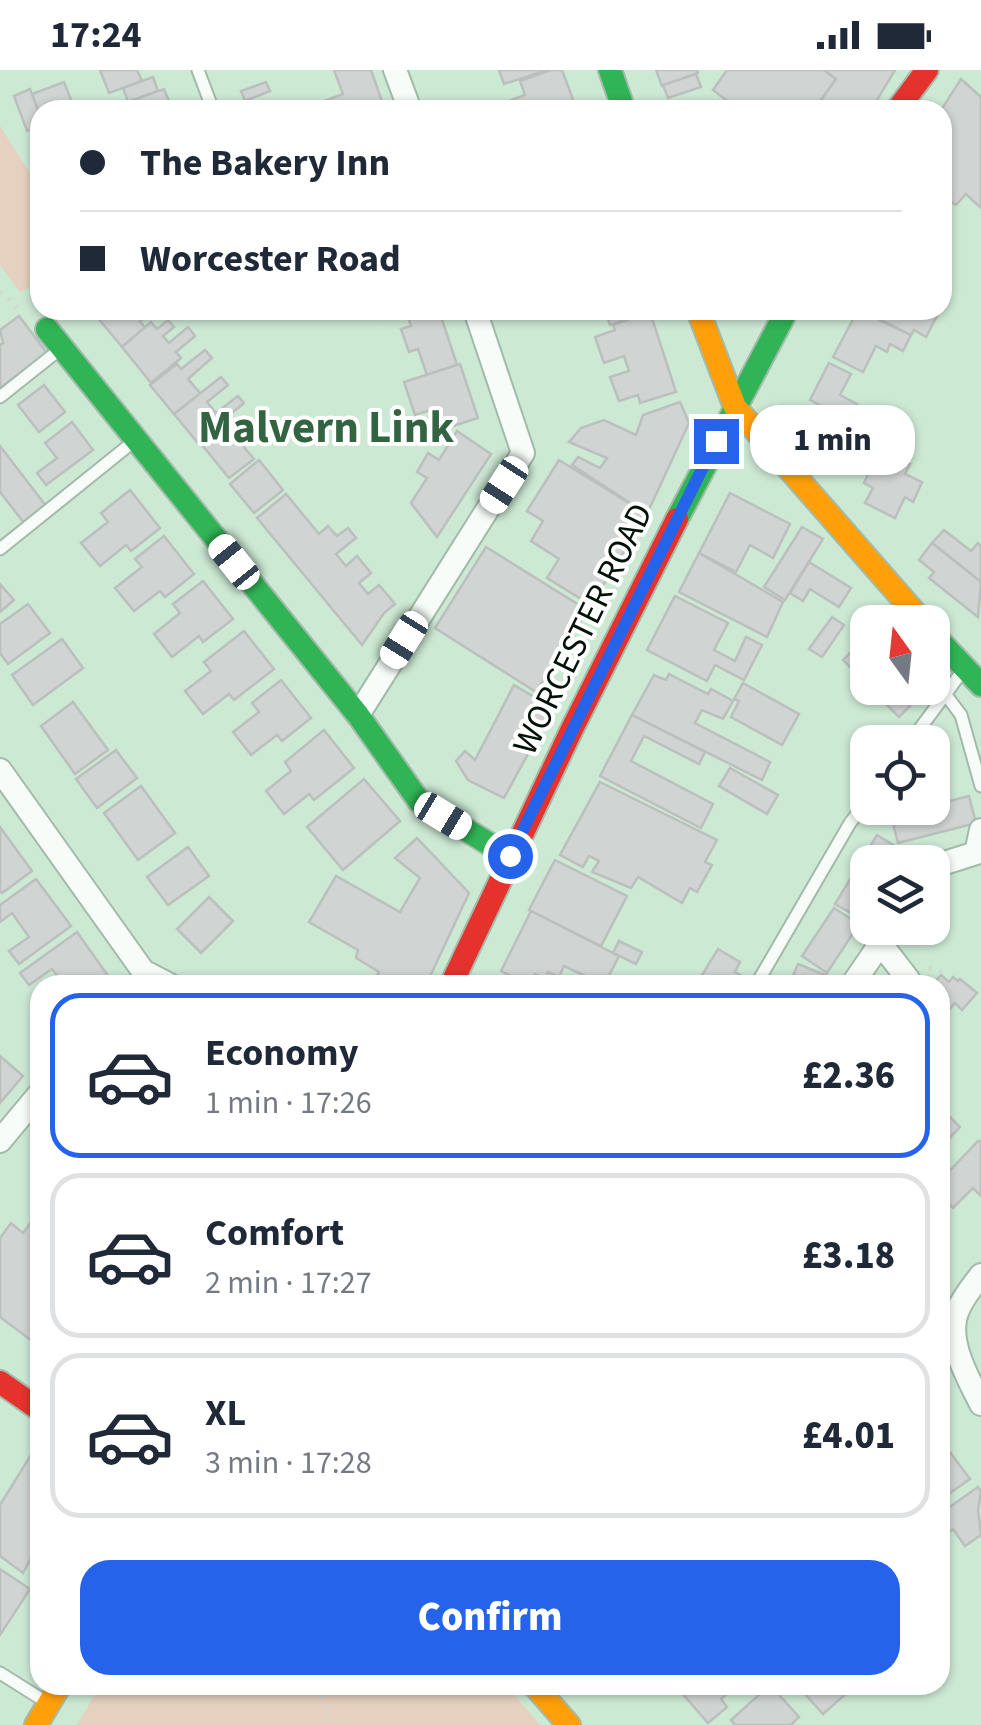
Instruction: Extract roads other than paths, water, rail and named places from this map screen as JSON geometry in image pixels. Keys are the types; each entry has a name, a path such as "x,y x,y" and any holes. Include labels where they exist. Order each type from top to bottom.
{"main road":[{"path":"610,70 620,100"},
{"path":"905,100 926,70"},
{"path":"702,320 735,407 908,605"},
{"name":"WORCESTER ROAD","path":"456,975 510,856 782,320"},
{"path":"54,338 358,715 419,800 510,856"},
{"path":"950,651 976,678"},
{"path":"0,1382 30,1403"},
{"path":"36,1725 53,1695"},
{"path":"543,1695 569,1725"}],"street":[{"path":"395,70 406,100"},
{"path":"358,715 523,454 478,320"},
{"path":"0,770 135,975"},
{"path":"950,859 979,847"},
{"path":"859,975 880,945"},
{"path":"891,945 906,975"},
{"path":"0,1141 30,1105"},
{"path":"950,1301 981,1275"},
{"path":"950,1306 965,1371 981,1404"}],"lane":[{"path":"198,70 208,100"},
{"path":"0,397 54,338"},
{"path":"0,549 134,440"},
{"path":"950,693 976,678"},
{"path":"950,700 961,715 981,786"},
{"path":"923,725 938,705"},
{"path":"762,975 850,824"},
{"path":"0,1673 30,1685"}],"district":[{"name":"Malvern Link","path":"326,428"}]}
